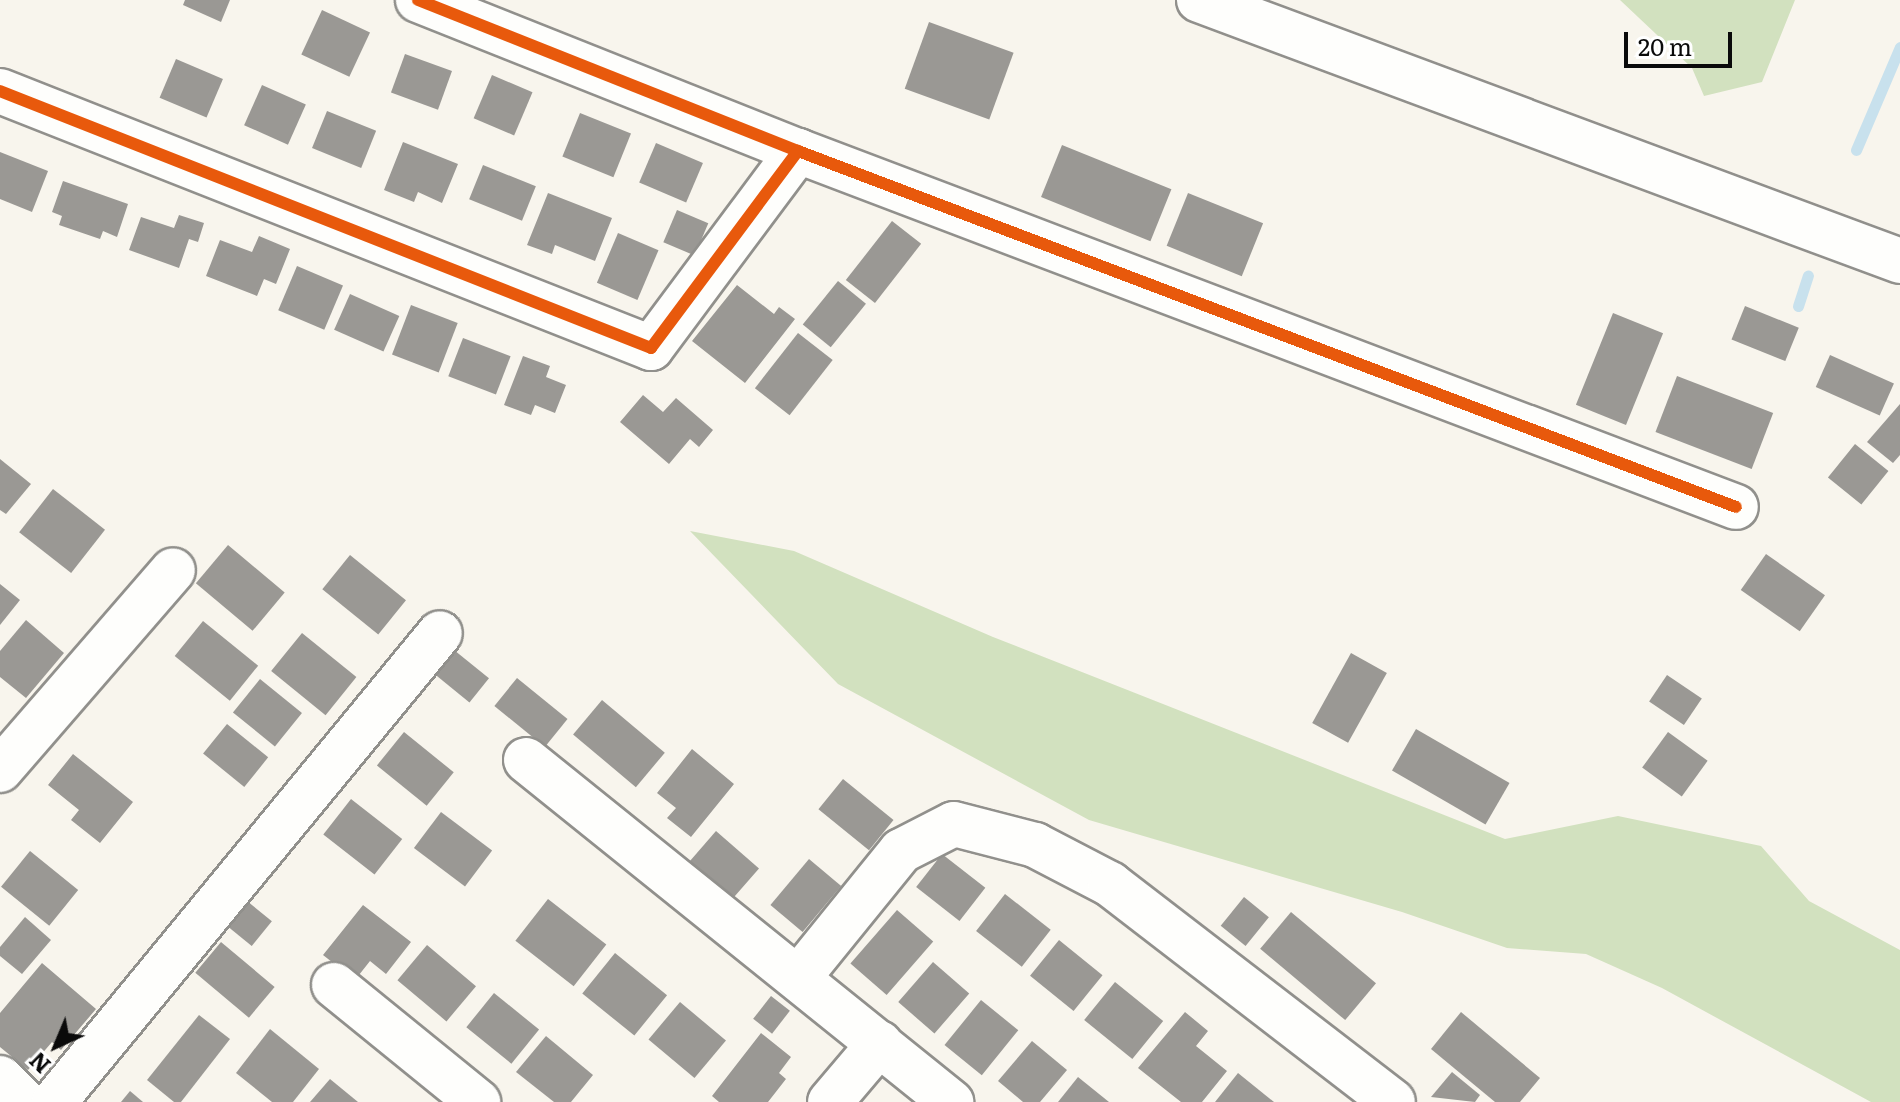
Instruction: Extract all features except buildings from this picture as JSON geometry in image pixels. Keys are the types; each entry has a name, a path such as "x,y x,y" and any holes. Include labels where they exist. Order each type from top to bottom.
{"street":[{"path":"418,0 798,151 1736,507"},
{"path":"1199,0 1900,261"},
{"path":"0,91 651,348 798,151"},
{"path":"6,750 173,570"},
{"path":"54,1102 440,633"},
{"path":"526,760 951,1102"},
{"path":"799,977 901,851 954,824 1035,845 1110,884 1393,1102"},
{"path":"334,985 478,1102"},
{"path":"830,1102 880,1043"},
{"path":"0,1078 24,1102"}],"green space":[{"path":"1620,0 1795,0 1762,82 1704,96 1692,68"},
{"path":"690,531 794,551 993,637 1505,839 1618,816 1761,846 1809,901 1900,950 1900,1102 1871,1102 1662,988 1586,954 1507,948 1402,912 1089,820 838,684"}],"waterway":[{"path":"1856,150 1900,47"},
{"path":"1798,306 1808,276"}],"cycle path":[{"path":"418,0 798,151 1736,507"},
{"path":"0,91 651,348 798,151"}]}
